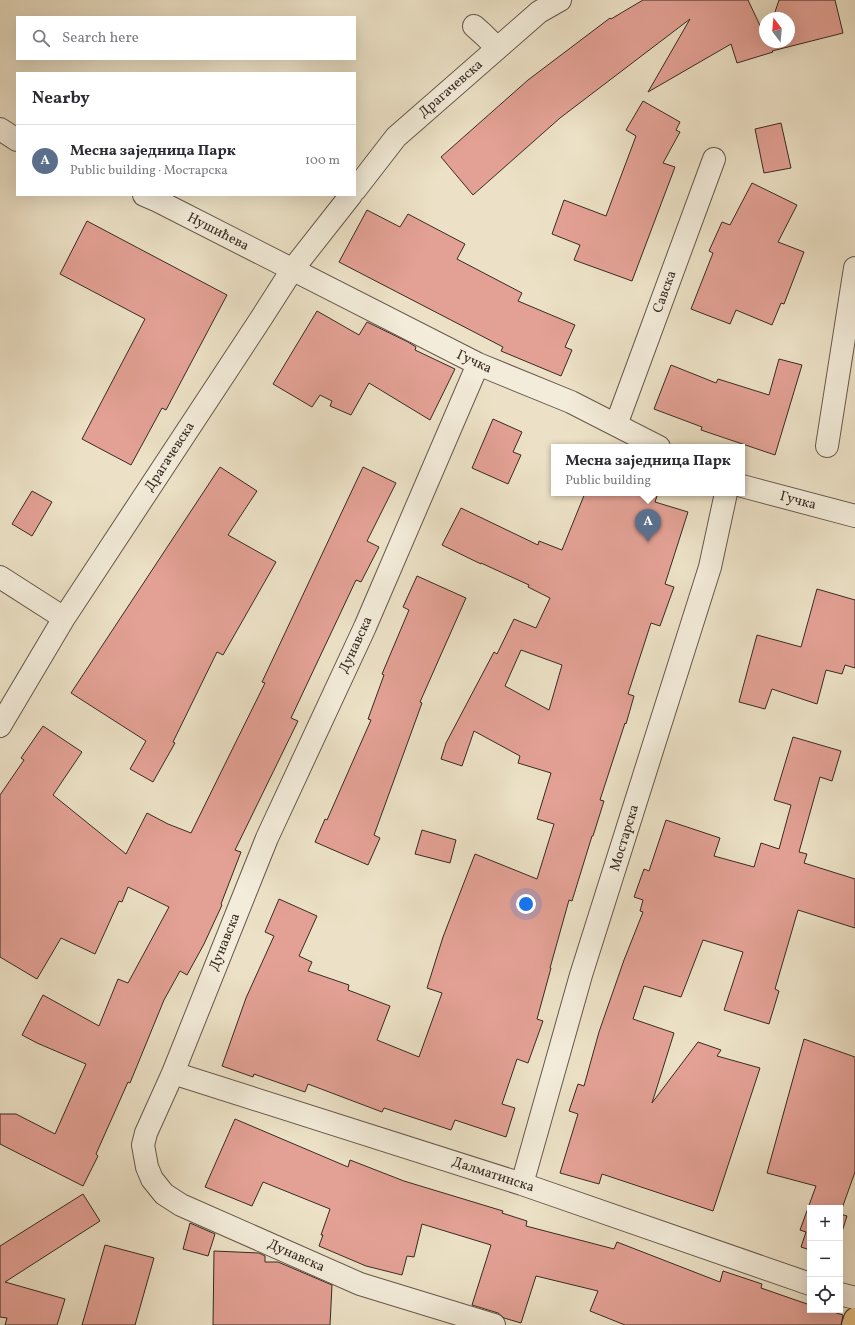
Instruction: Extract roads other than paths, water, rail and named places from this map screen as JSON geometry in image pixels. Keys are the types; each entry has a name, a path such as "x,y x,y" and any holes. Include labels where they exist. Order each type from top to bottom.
{"main road":[{"path":"853,1325 855,1319"}],"street":[{"name":"Драгачевска","path":"356,189 396,137 539,12 560,0"},
{"path":"474,26 497,48"},
{"path":"0,129 16,139"},
{"name":"Савска","path":"616,425 714,159"},
{"name":"Нушићева","path":"146,196 292,270"},
{"name":"Драгачевска","path":"0,726 64,618 292,270 350,196"},
{"path":"827,446 855,268"},
{"name":"Гучка","path":"292,270 478,364 571,402 653,444"},
{"name":"Дунавска","path":"478,364 365,627 267,838 173,1073 146,1133 143,1145 147,1167 152,1179 164,1194 181,1205 360,1284 494,1325"},
{"name":"Гучка","path":"745,487 855,516"},
{"name":"Мостарска","path":"522,1184 581,975 710,567 725,496"},
{"path":"0,578 64,618"},
{"name":"Далматинска","path":"173,1073 522,1184 807,1283"},
{"path":"843,1295 855,1298"}],"place":[{"name":"Месна заједница Парк","path":"648,542"}]}
